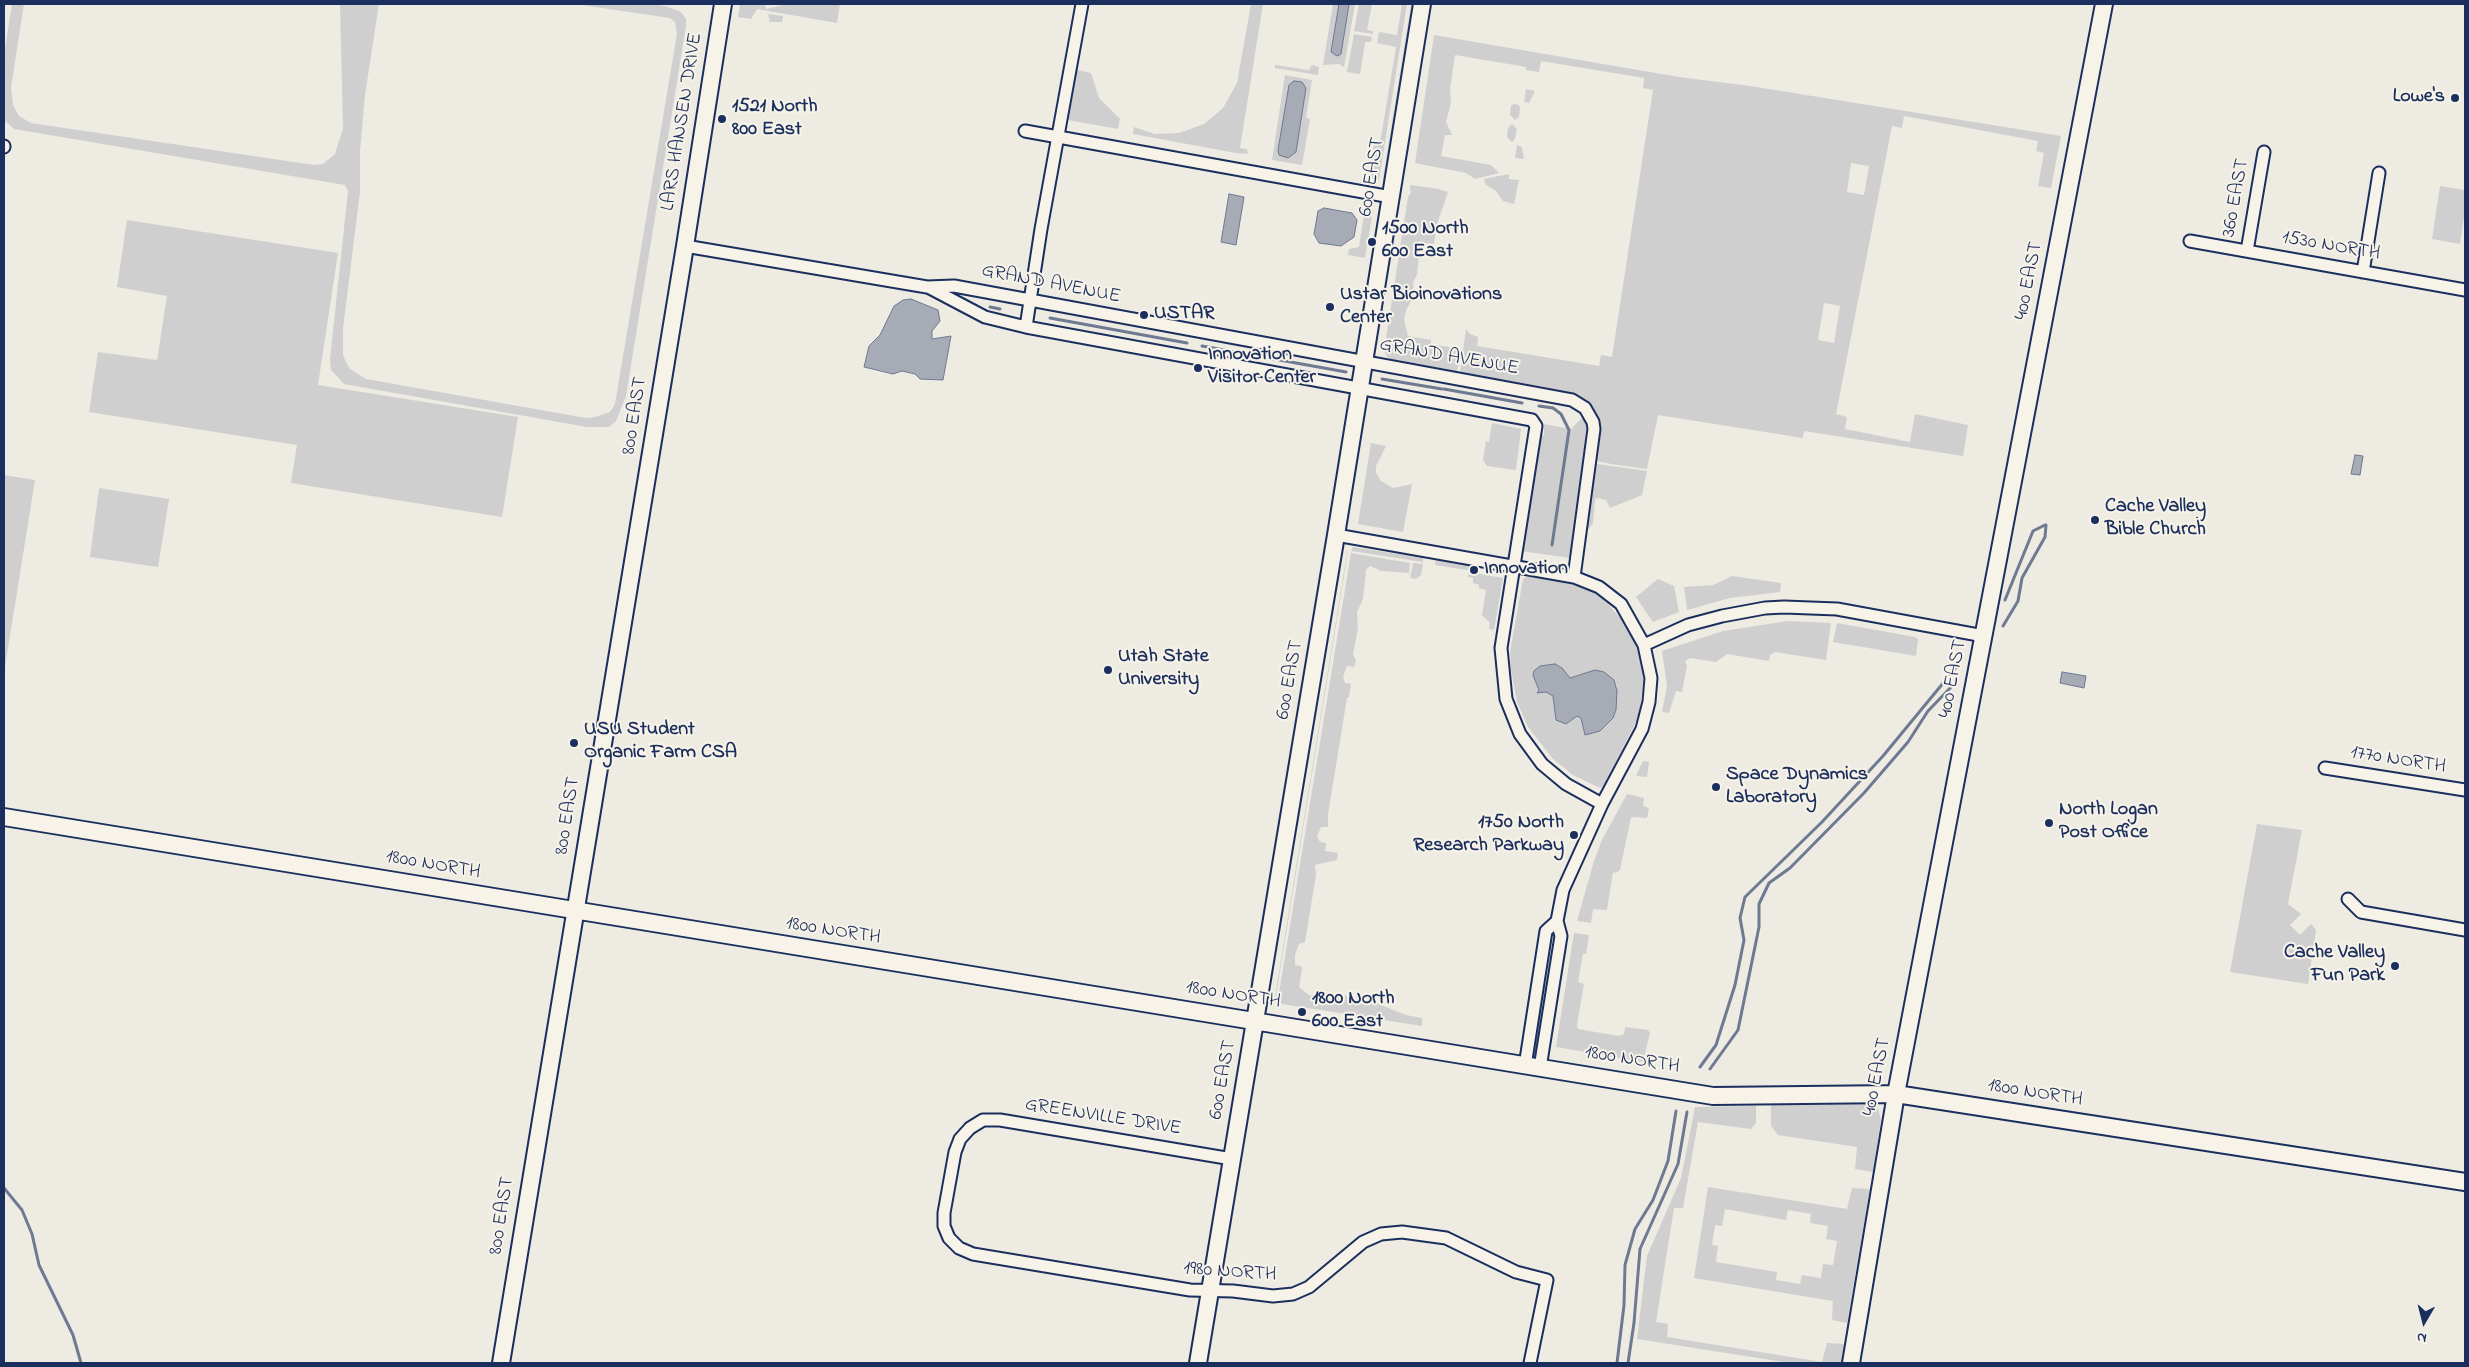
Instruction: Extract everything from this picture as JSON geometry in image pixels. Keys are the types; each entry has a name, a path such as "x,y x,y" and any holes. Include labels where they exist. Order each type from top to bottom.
{"street":[{"name":"LARS HANSEN DRIVE","path":"685,246 723,4"},
{"path":"1026,327 1057,137 1082,4"},
{"name":"600 EAST","path":"1198,1363 1336,535 1422,4"},
{"name":"400 EAST","path":"1851,1363 1896,1094 2104,4"},
{"path":"1025,131 1391,197"},
{"name":"360 EAST","path":"2246,251 2264,152"},
{"path":"2363,272 2379,174"},
{"name":"1530 NORTH","path":"2190,241 2465,290"},
{"name":"GRAND AVENUE","path":"685,246 927,287 954,286 1572,400 1585,408 1593,422 1594,437 1574,578"},
{"name":"800 EAST","path":"501,1363 685,246"},
{"name":"GRAND AVENUE","path":"927,287 985,316 1026,327 1527,418 1535,422 1513,566"},
{"path":"1336,535 1574,578 1599,587 1620,604 1644,644 1650,678 1649,702 1642,729 1602,804 1570,870 1563,890 1557,922 1546,931 1532,1067"},
{"path":"1513,566 1501,648 1506,699 1520,734 1542,764 1566,784 1602,804"},
{"path":"1644,644 1688,625 1722,616 1765,608 1784,607 1837,609 1984,636"},
{"name":"1770 NORTH","path":"2325,768 2465,790"},
{"name":"1800 NORTH","path":"4,817 575,912 1713,1096 1896,1094 2463,1183"},
{"path":"2348,899 2361,912 2465,930"},
{"name":"GREENVILLE DRIVE","path":"949,1238 944,1226 944,1213 955,1152 960,1139 970,1128 983,1120 1000,1120 1232,1159"},
{"name":"1980 NORTH","path":"949,1238 959,1248 973,1254 1190,1290 1233,1291 1273,1296 1293,1294 1309,1287 1363,1242 1382,1234 1402,1232 1446,1238 1516,1272 1547,1280 1530,1363"}],"shaded area":[{"path":"12,4 24,4 11,88 13,105 19,116 31,123 314,165 323,164 335,154 343,129 340,4 379,4 365,95 360,151 360,191 343,329 343,355 346,362 350,369 366,379 586,418 610,412 615,404 677,34 675,22 670,18 575,4 648,4 665,6 681,12 686,19 686,26 626,396 616,421 609,427 587,427 344,384 331,370 330,359 348,191 345,185 14,129 4,120 4,55"},
{"path":"740,4 765,4 766,9 788,4 840,4 837,23 757,9 751,19 738,17"},
{"path":"1251,4 1263,4 1240,148 1247,149 1248,154 1133,134 1134,127 1155,134 1179,133 1204,124 1223,108 1237,83"},
{"path":"1333,4 1355,4 1344,67 1339,64 1323,65"},
{"path":"1339,4 1349,4 1341,54 1337,56 1331,52"},
{"path":"1359,4 1372,4 1367,30 1373,31 1373,34 1354,31"},
{"path":"1402,4 1407,4 1379,180 1369,178 1374,143 1380,143 1396,47 1377,43 1379,32 1397,35"},
{"path":"1411,4 1414,4 1386,179 1383,179"},
{"path":"768,14 783,16 782,22 770,22"},
{"path":"1354,34 1372,37 1371,42 1365,42 1360,74 1347,72"},
{"path":"1434,35 1679,77 1750,86 2061,136 2051,188 2038,186 2044,153 2036,151 2038,141 1904,116 1902,128 1892,126 1836,414 1847,417 1845,429 1910,442 1915,414 1968,425 1963,456 1804,431 1803,438 1658,415 1647,469 1611,464 1597,461 1600,427 1593,409 1582,398 1562,391 1460,372 1466,329 1470,334 1478,337 1477,346 1599,366 1601,355 1612,357 1653,90 1643,88 1644,78 1541,61 1539,72 1526,70 1526,67 1455,55 1450,89 1451,103 1446,122 1452,135 1445,135 1441,156 1491,165 1499,173 1475,179 1466,173 1415,163","holes":["1851,163 1869,166 1864,195 1847,192","1824,303 1840,306 1834,343 1818,340"]},
{"path":"1275,65 1309,70 1312,65 1319,67 1318,75 1275,68"},
{"path":"1077,70 1091,73 1099,98 1120,119 1118,129 1068,120"},
{"path":"1285,75 1312,80 1306,118 1310,119 1302,165 1272,160"},
{"path":"1294,81 1302,82 1306,88 1296,152 1288,158 1279,155 1278,150 1289,85"},
{"path":"1526,89 1535,91 1529,103 1524,102"},
{"path":"1514,104 1519,105 1520,108 1519,117 1515,120 1510,115 1511,106"},
{"path":"1512,124 1517,129 1515,139 1512,142 1507,137 1508,128"},
{"path":"1517,145 1522,147 1524,159 1515,158"},
{"path":"1509,174 1509,179 1519,180 1514,204 1503,201 1495,190 1486,185 1484,179"},
{"path":"1410,185 1448,192 1437,224 1434,244 1425,243 1420,246 1417,274 1413,283 1414,296 1406,310 1404,320 1408,336 1431,340 1431,344 1461,349 1457,372 1398,361 1388,358 1384,351 1408,197 1411,193"},
{"path":"2440,186 2465,190 2465,209 2460,244 2432,239"},
{"path":"1229,194 1244,197 1236,245 1221,242"},
{"path":"1324,208 1352,213 1357,220 1354,237 1341,246 1319,243 1314,234 1318,211"},
{"path":"1360,208 1373,210 1365,258 1348,255 1349,249 1359,247 1364,215 1359,212"},
{"path":"127,220 338,253 318,385 518,417 502,517 291,483 297,445 89,412 98,352 157,360 167,296 117,287"},
{"path":"911,299 938,310 940,321 932,331 932,339 951,336 943,380 920,379 915,374 902,371 893,374 864,367 869,346 880,335 894,306 903,300"},
{"path":"1584,416 1589,427 1590,438 1570,558 1521,551 1539,439 1544,434 1544,424 1571,429"},
{"path":"1492,423 1521,429 1516,470 1487,466 1483,460 1486,441 1489,442"},
{"path":"1371,443 1386,446 1376,466 1376,473 1381,481 1393,488 1412,484 1403,532 1358,524"},
{"path":"2355,455 2363,456 2360,475 2351,474"},
{"path":"1597,464 1647,471 1642,495 1610,508 1606,500 1595,499 1593,523 1586,530"},
{"path":"4,475 35,480 4,673"},
{"path":"99,488 169,499 158,567 90,557"},
{"path":"1353,547 1423,558 1423,562 1351,551"},
{"path":"1348,551 1275,1002 1274,1003 1347,553"},
{"path":"1351,553 1410,563 1409,573 1381,571 1370,566 1366,570 1363,599 1357,612 1358,629 1353,654 1356,660 1354,667 1347,666 1343,677 1345,683 1351,684 1328,814 1328,827 1321,827 1317,836 1320,842 1326,843 1325,851 1338,853 1337,860 1315,865 1316,875 1305,942 1299,944 1295,955 1295,965 1301,966 1302,969 1299,987 1310,996 1319,991 1347,996 1347,999 1376,1003 1406,1015 1422,1018 1422,1026 1282,1004 1278,999"},
{"path":"1436,560 1474,566 1473,571 1435,565"},
{"path":"1413,563 1423,564 1421,575 1416,579 1410,578"},
{"path":"1469,572 1503,578 1494,630 1489,629 1490,623 1482,615 1486,590 1479,588 1479,585 1473,583 1473,578 1468,577"},
{"path":"1529,575 1562,580 1594,593 1607,603 1629,628 1640,656 1644,672 1640,709 1634,726 1603,786 1600,788 1573,775 1553,759 1528,727 1517,702 1511,670 1510,652 1523,579"},
{"path":"1732,576 1781,583 1780,592 1730,598 1687,610 1684,587 1713,585"},
{"path":"1658,579 1674,586 1679,612 1653,622 1636,597"},
{"path":"1788,621 1831,623 1826,660 1775,652 1770,655 1769,661 1727,654 1716,662 1690,658 1685,661 1687,666 1682,692 1676,691 1669,713 1662,712 1667,686 1662,651 1723,631"},
{"path":"1837,623 1915,637 1918,639 1916,656 1833,642"},
{"path":"1555,664 1562,668 1570,678 1595,670 1604,672 1614,680 1617,691 1616,710 1613,718 1600,731 1585,735 1581,718 1577,716 1566,724 1556,720 1553,696 1546,692 1537,693 1539,690 1533,675 1534,671 1540,666"},
{"path":"2062,672 2086,676 2084,688 2060,683"},
{"path":"1643,761 1649,762 1647,777 1636,776"},
{"path":"1627,794 1644,798 1643,806 1649,808 1647,818 1631,817 1620,870 1616,873 1613,872 1607,910 1593,909 1591,923 1577,921 1602,840"},
{"path":"2257,824 2302,830 2288,904 2301,914 2290,925 2300,935 2311,924 2316,930 2308,984 2230,972"},
{"path":"1574,933 1589,935 1586,954 1583,954 1578,982 1584,984 1577,1025 1578,1029 1619,1036 1624,1034 1625,1027 1648,1030 1650,1033 1643,1062 1556,1047"},
{"path":"1868,1104 1878,1108 1881,1120 1873,1172 1855,1169 1857,1147 1778,1135 1771,1126 1771,1105"},
{"path":"1756,1106 1756,1123 1751,1129 1698,1122 1683,1208 1674,1208 1656,1322 1668,1324 1667,1337 1822,1362 1827,1343 1844,1344 1841,1363 1790,1363 1637,1339 1647,1256 1681,1178 1695,1107"},
{"path":"1708,1187 1847,1209 1852,1188 1870,1189 1847,1323 1832,1320 1833,1301 1694,1278","holes":["1725,1209 1786,1220 1788,1210 1811,1214 1810,1223 1828,1226 1826,1239 1837,1241 1833,1265 1823,1264 1821,1278 1802,1275 1800,1284 1776,1280 1777,1272 1716,1262 1718,1246 1712,1245 1715,1225 1722,1226"]}],"waterway":[{"path":"990,307 1000,309"},
{"path":"1050,318 1187,343"},
{"path":"1202,346 1346,372"},
{"path":"1382,379 1442,389"},
{"path":"1444,389 1522,403"},
{"path":"1539,406 1553,408 1561,414 1569,430 1552,545"},
{"path":"2005,600 2033,531 2045,525"},
{"path":"2003,626 2018,601 2022,578 2045,537 2046,525"},
{"path":"1700,1067 1716,1045 1735,985 1744,940 1740,918 1745,897 1822,822 1883,756 1958,665"},
{"path":"1710,1069 1738,1030 1759,927 1759,904 1769,883 1790,868 1864,793 1908,742 1928,711 1954,684"},
{"path":"1617,1363 1624,1305 1625,1265 1635,1229 1653,1200 1668,1161 1676,1111"},
{"path":"1628,1363 1634,1323 1640,1249 1678,1164 1687,1112"},
{"path":"4,1188 22,1210 32,1234 39,1265 73,1335 81,1363"}],"place":[{"name":"Lowe's","path":"2455,98"},
{"name":"1521 North 800 East","path":"722,119"},
{"name":"1500 North 600 East","path":"1372,242"},
{"name":"Ustar Bioinovations Center","path":"1330,307"},
{"name":"USTAR","path":"1144,315"},
{"name":"Innovation Visitor Center","path":"1198,368"},
{"name":"Cache Valley Bible Church","path":"2095,520"},
{"name":"Innovation","path":"1474,570"},
{"name":"Utah State University","path":"1108,670"},
{"name":"USU Student Organic Farm CSA","path":"574,743"},
{"name":"Space Dynamics Laboratory","path":"1716,787"},
{"name":"North Logan Post Office","path":"2049,823"},
{"name":"1750 North Research Parkway","path":"1574,835"},
{"name":"Cache Valley Fun Park","path":"2395,966"},
{"name":"1800 North 600 East","path":"1302,1012"}]}
